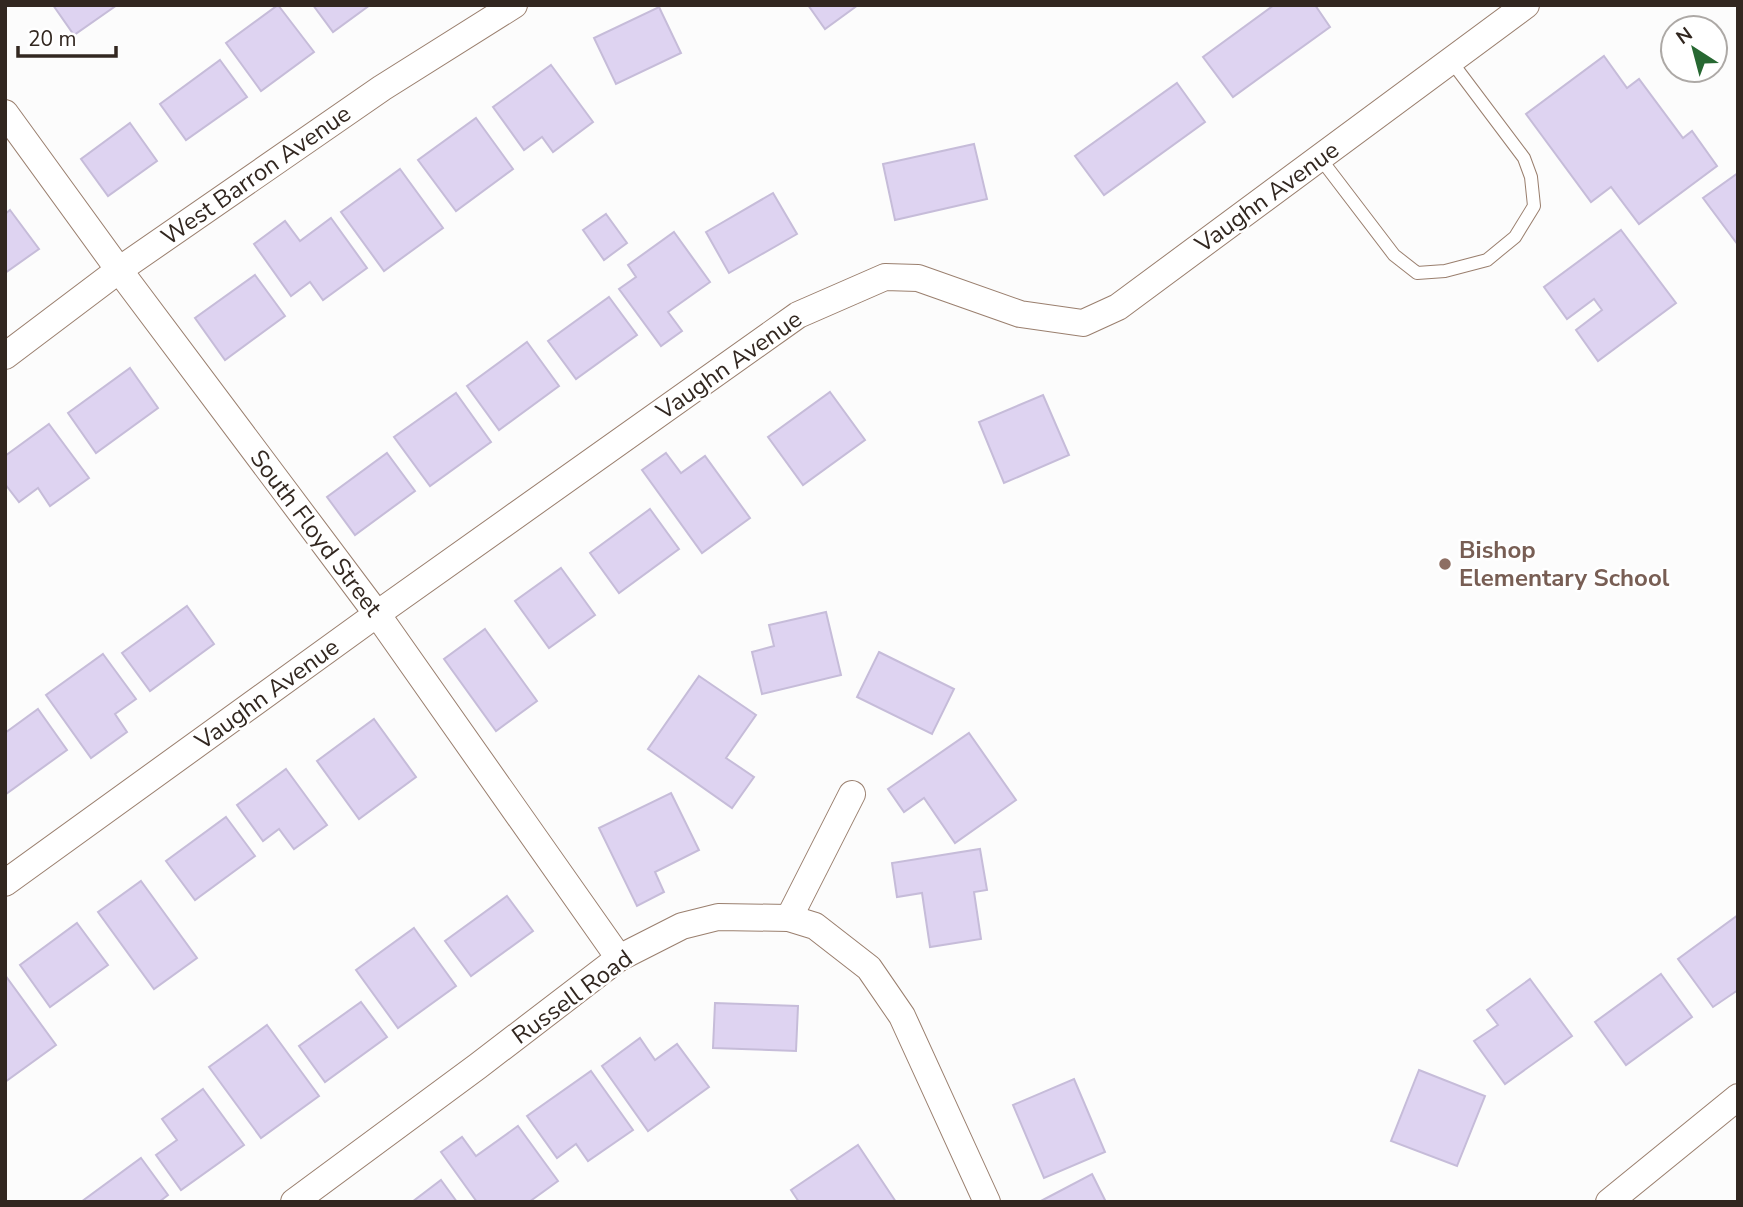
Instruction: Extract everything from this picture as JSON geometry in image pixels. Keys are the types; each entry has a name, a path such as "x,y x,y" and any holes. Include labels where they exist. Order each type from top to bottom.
{"street":[{"name":"West Barron Avenue","path":"5,356 119,270 382,88 514,5"},
{"name":"Vaughn Avenue","path":"5,883 798,315 885,277 918,278 1020,314 1083,323 1118,307 1527,5"},
{"name":"South Floyd Street","path":"5,113 377,614 619,958"},
{"path":"789,918 852,794"},
{"name":"Russell Road","path":"294,1202 619,958 682,926 718,917 789,918 815,926 869,968 902,1016 987,1202"},
{"path":"1609,1202 1738,1097"}],"lane":[{"path":"1320,158 1394,255 1417,273 1446,271 1487,260 1515,237 1534,206 1531,177 1524,158 1451,61"}],"building":[{"path":"53,5 117,5 74,35"},
{"path":"278,5 314,52 261,91 226,43"},
{"path":"313,5 370,5 333,32"},
{"path":"808,5 858,5 825,29"},
{"path":"1274,5 1315,5 1330,27 1233,97 1203,57"},
{"path":"659,7 681,53 616,84 594,38"},
{"path":"1604,56 1627,88 1639,79 1683,138 1692,131 1717,166 1639,224 1611,187 1591,202 1526,114"},
{"path":"220,60 247,97 186,140 160,104"},
{"path":"551,65 593,122 553,152 542,137 524,150 493,107"},
{"path":"1177,83 1205,122 1104,195 1075,156"},
{"path":"476,118 513,169 456,211 418,160"},
{"path":"130,123 157,161 108,196 81,159"},
{"path":"974,144 987,199 895,220 883,164"},
{"path":"400,169 443,228 384,271 341,212"},
{"path":"1738,173 1738,245 1703,198"},
{"path":"773,193 797,234 729,273 706,232"},
{"path":"10,210 39,249 5,273 5,214"},
{"path":"606,214 627,243 604,260 583,230"},
{"path":"331,218 367,268 323,300 310,282 291,296 254,244 285,221 300,241"},
{"path":"1621,230 1676,303 1598,361 1576,330 1602,310 1594,299 1567,319 1544,287"},
{"path":"674,232 710,282 668,312 682,331 661,346 619,289 636,277 628,265"},
{"path":"255,275 285,316 225,360 195,318"},
{"path":"609,297 637,335 576,379 548,341"},
{"path":"527,342 559,386 499,430 467,386"},
{"path":"130,368 158,408 96,453 68,413"},
{"path":"830,392 865,440 803,485 768,437"},
{"path":"456,393 491,442 430,486 394,437"},
{"path":"1043,395 1069,455 1004,483 979,422"},
{"path":"49,424 89,478 50,506 38,488 19,502 5,484 5,456"},
{"path":"387,453 415,491 355,535 327,497"},
{"path":"666,453 681,473 705,456 750,518 702,553 642,470"},
{"path":"650,509 679,549 619,593 590,553"},
{"path":"561,568 595,615 549,648 515,601"},
{"path":"187,606 214,644 150,691 122,653"},
{"path":"826,612 841,675 762,694 752,652 774,646 769,625"},
{"path":"485,629 537,701 496,731 444,659"},
{"path":"879,652 954,689 932,734 857,697"},
{"path":"103,654 136,699 115,714 127,732 91,758 46,695"},
{"path":"699,676 756,715 726,758 754,777 732,808 648,749"},
{"path":"38,709 67,750 6,794 5,733"},
{"path":"374,719 416,777 359,819 317,761"},
{"path":"969,733 1016,800 955,843 924,798 904,812 888,789"},
{"path":"286,769 327,825 294,849 279,829 263,841 237,805"},
{"path":"671,793 699,850 655,872 664,892 637,906 599,828"},
{"path":"226,817 255,856 195,900 166,861"},
{"path":"980,849 987,890 974,892 981,939 930,947 922,893 897,897 892,863"},
{"path":"141,881 197,958 154,989 98,912"},
{"path":"507,896 533,931 471,976 445,941"},
{"path":"1738,915 1738,990 1713,1007 1678,959"},
{"path":"77,923 108,965 50,1007 20,965"},
{"path":"414,928 456,986 398,1028 356,970"},
{"path":"1661,974 1692,1017 1626,1065 1595,1022"},
{"path":"5,975 56,1045 5,1082"},
{"path":"1530,979 1572,1036 1505,1084 1474,1041 1498,1025 1487,1010"},
{"path":"361,1002 387,1037 325,1082 299,1046"},
{"path":"715,1003 798,1006 796,1051 713,1048"},
{"path":"267,1025 319,1096 261,1138 209,1067"},
{"path":"640,1038 655,1060 677,1044 709,1087 648,1131 602,1066"},
{"path":"1419,1070 1485,1096 1457,1166 1391,1141"},
{"path":"591,1071 633,1130 588,1161 576,1144 557,1158 527,1116"},
{"path":"1074,1079 1105,1152 1044,1178 1013,1105"},
{"path":"203,1089 244,1145 181,1190 156,1155 177,1140 162,1119"},
{"path":"518,1126 558,1181 529,1202 477,1202 441,1152 462,1137 476,1156"},
{"path":"858,1145 896,1202 799,1202 791,1190"},
{"path":"141,1158 168,1195 159,1202 81,1202"},
{"path":"1092,1174 1106,1202 1039,1202"},
{"path":"441,1180 457,1202 412,1202"}],"place":[{"name":"Bishop Elementary School","path":"1445,564"}]}
